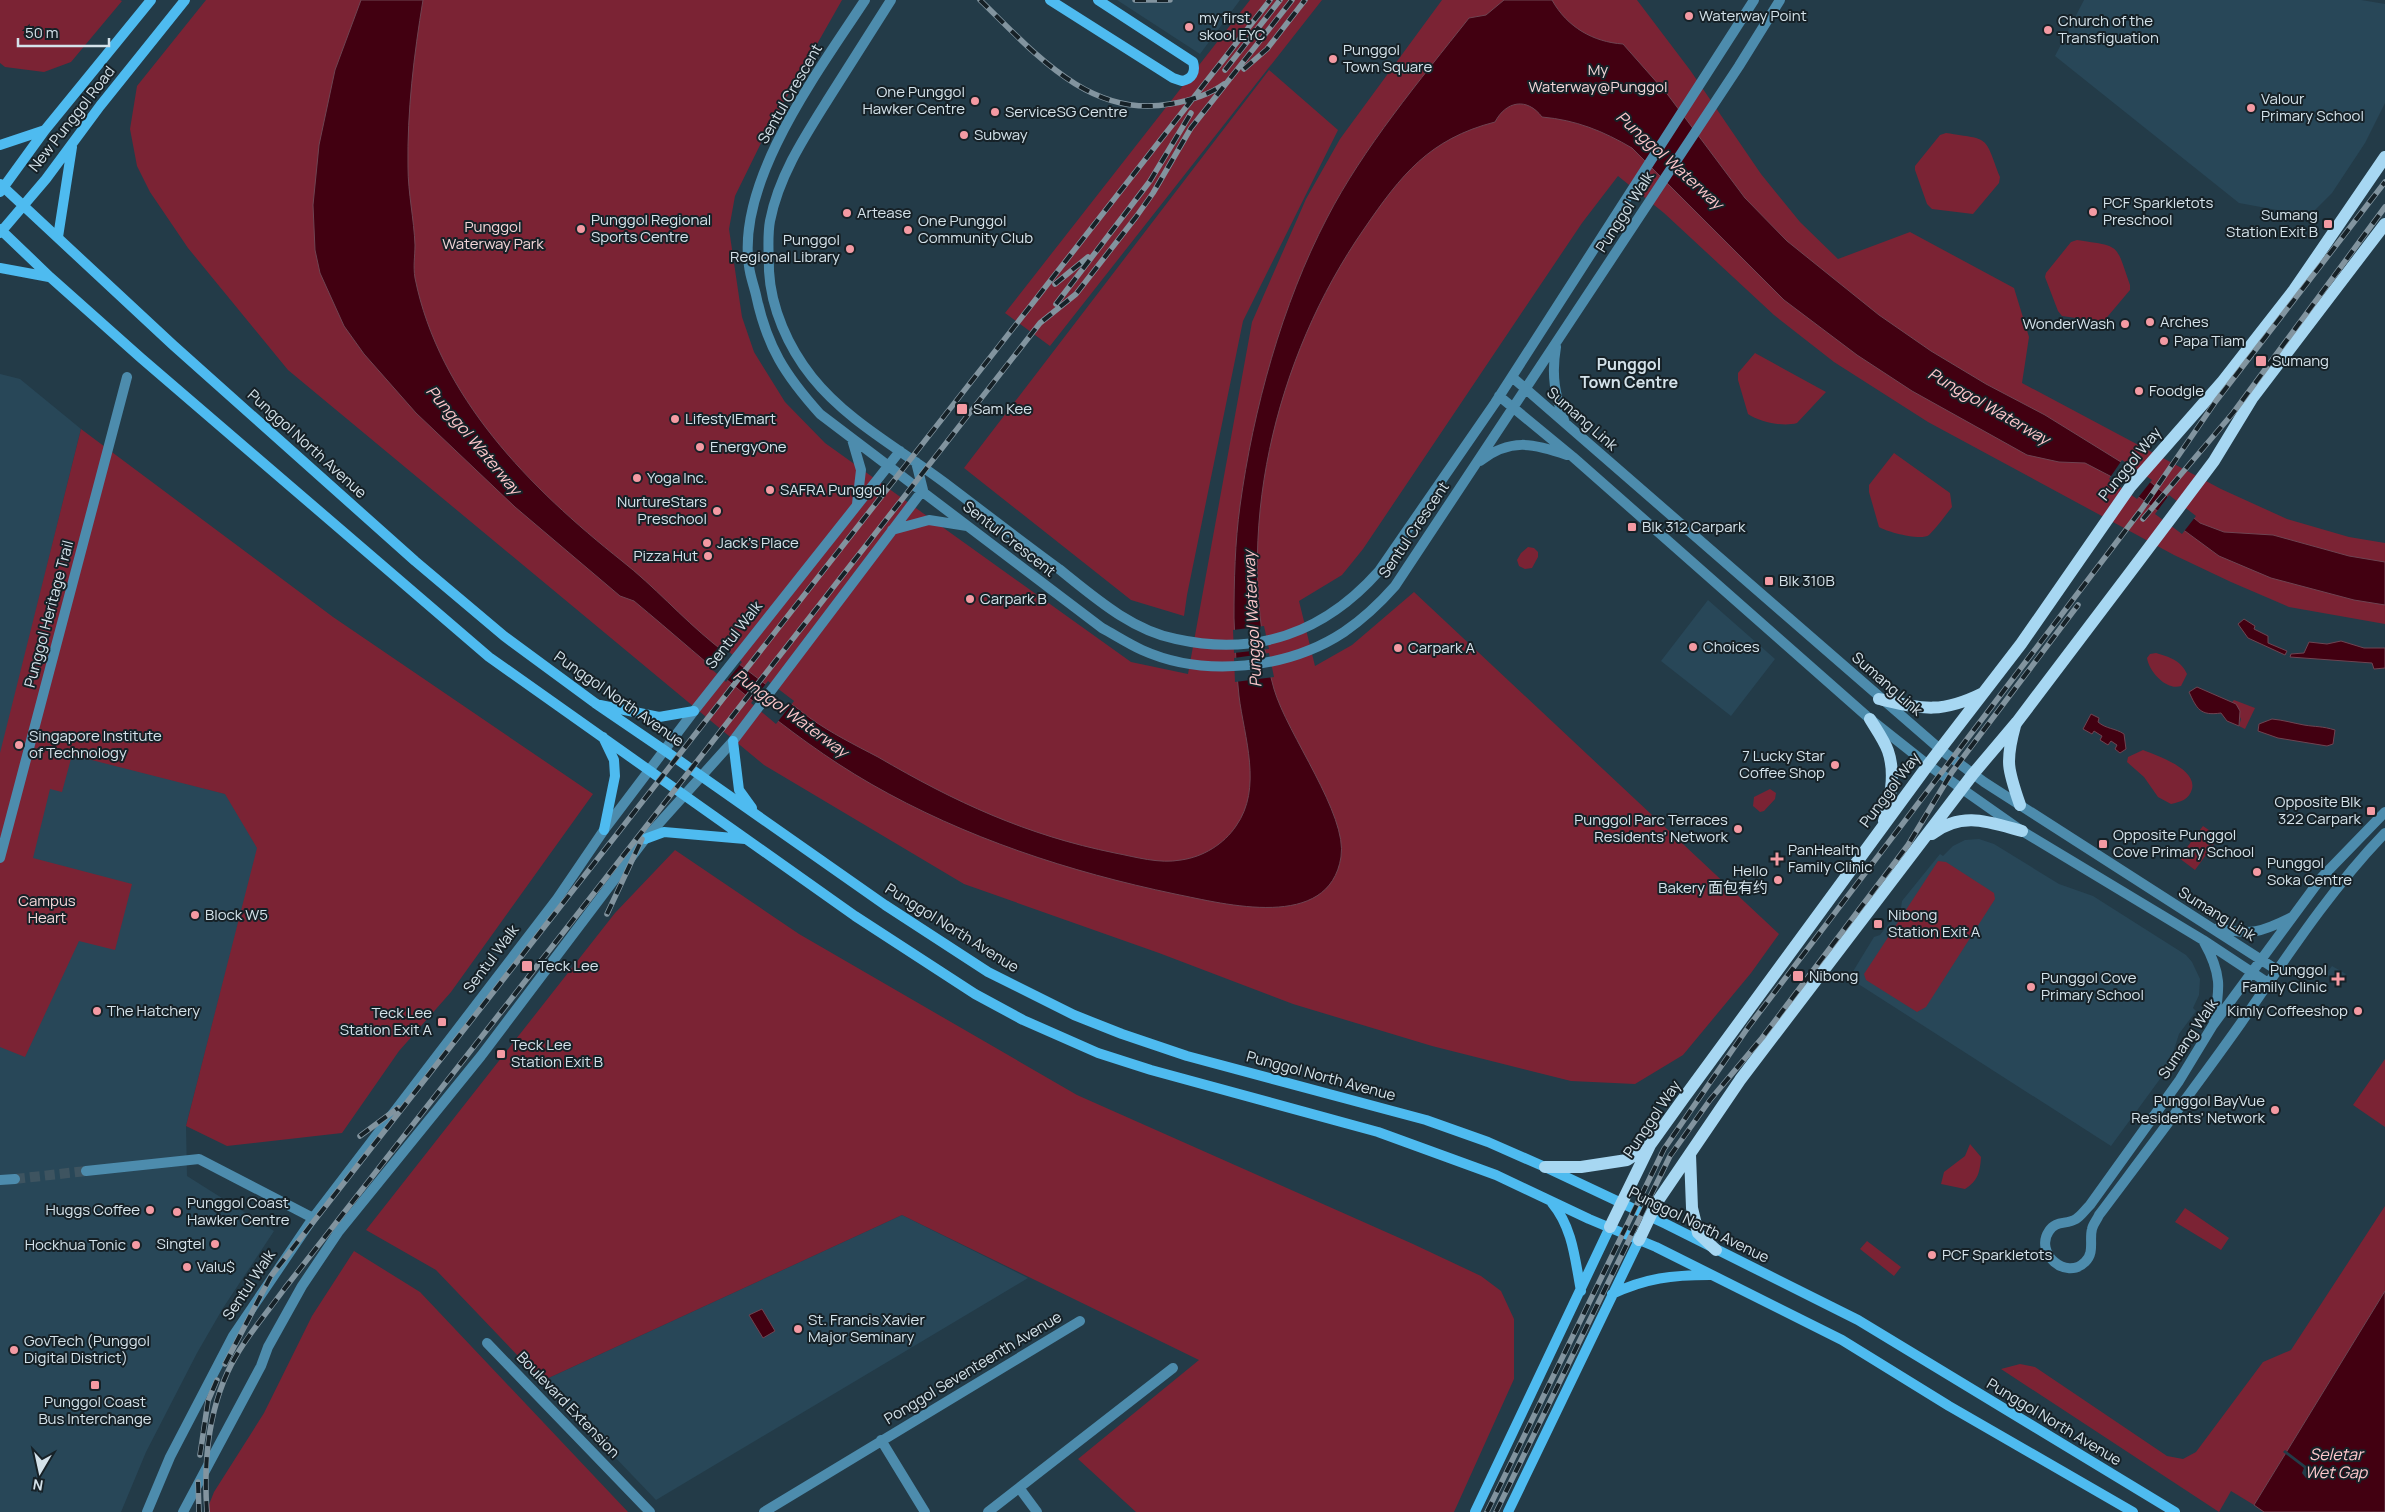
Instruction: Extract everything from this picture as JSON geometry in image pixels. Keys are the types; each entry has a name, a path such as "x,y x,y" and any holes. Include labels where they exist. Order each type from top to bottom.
{"main road":[{"name":"New Punggol Road","path":"1,188 45,130 151,0"},
{"name":"New Punggol Road","path":"0,231 46,180 100,106 185,0"},
{"path":"1050,0 1174,78 1182,81 1192,76 1194,72 1193,62 1098,0"},
{"path":"0,145 45,130"},
{"path":"58,237 73,144"},
{"name":"Punggol Way","path":"1475,1512 1650,1145 1928,765 2021,644 2130,487 2223,382 2294,290 2385,157"},
{"name":"Punggol North Avenue","path":"1,188 23,205 174,345 415,561 504,636 594,703 754,812 885,905 988,972 1074,1015 1122,1034 1187,1056 1426,1120 1488,1142 1545,1167 1858,1320 2174,1511"},
{"path":"1509,1511 1657,1202 1740,1080 1918,845 1962,790 1972,774 2017,722 2132,570 2214,460 2253,397 2385,224"},
{"path":"0,231 50,277 489,657 856,916 967,988 1024,1020 1098,1053 1151,1070 1378,1132 1455,1158 1639,1240 1713,1274 1842,1340 1949,1406 2133,1512"},
{"path":"0,268 50,277"},
{"path":"1880,699 1934,709 1964,702 1985,692"},
{"path":"594,703 659,717 694,711"},
{"path":"1870,719 1888,751 1892,772 1891,796 1882,828"},
{"path":"2017,722 2008,757 2010,778 2020,805"},
{"path":"602,736 614,760 615,776 604,830"},
{"path":"733,741 739,790 754,812"},
{"path":"1918,845 1941,827 1967,820 1980,819 2022,831"},
{"path":"645,839 664,832 710,834 746,839"},
{"path":"1545,1167 1581,1167 1627,1160 1650,1145"},
{"path":"1690,1155 1692,1208 1698,1233 1716,1250"},
{"path":"1549,1200 1561,1214 1570,1236 1581,1291"},
{"path":"1612,1294 1652,1279 1674,1275 1713,1274"}],"street":[{"name":"Sentul Crescent","path":"865,0 774,147 754,205 749,236 749,266 761,319 777,358 794,384 820,414 923,490 967,526 1102,628 1142,650 1194,664 1234,666 1263,663 1316,648 1344,632 1374,608 1395,586 1419,553 1525,389"},
{"name":"Sentul Crescent","path":"891,0 815,120 778,191 770,224 770,274 774,303 785,333 811,376 848,414 916,462 1118,614 1155,633 1176,639 1229,645 1257,643 1308,627 1332,614 1362,591 1379,571 1512,377"},
{"name":"Punggol Walk","path":"1512,377 1599,238 1754,0"},
{"name":"Punggol Walk","path":"1525,389 1739,66 1780,0"},
{"path":"1556,344 1552,370 1557,401 1565,425"},
{"name":"Punggol Heritage Trail","path":"0,858 127,377"},
{"name":"Sumang Link","path":"1512,377 1880,699 1941,750 1972,774 2276,970"},
{"name":"Sumang Link","path":"1500,396 1573,457 1870,719 1928,765 2022,831 2203,940 2268,983"},
{"path":"852,439 861,470 857,505"},
{"path":"1474,466 1490,453 1519,444 1535,445 1573,457"},
{"name":"Sentul Walk","path":"147,1512 170,1457 233,1336 313,1218 557,899 604,830 664,750 769,614 900,451"},
{"path":"183,1512 261,1366 268,1347 302,1286 327,1249 481,1056 645,839 733,741 923,490 916,462"},
{"path":"892,530 929,520 967,526"},
{"name":"Sumang Walk","path":"2385,812 2322,877 2213,1025 2179,1080 2090,1205 2076,1219 2055,1224 2049,1230 2045,1238 2045,1249 2055,1264 2066,1268 2078,1266 2086,1262 2092,1245 2091,1230 2099,1215 2207,1070 2276,970 2359,860 2385,833"},
{"path":"2210,926 2240,933 2264,931 2293,916"},
{"path":"2203,940 2215,962 2219,977 2219,995 2213,1025"},
{"path":"86,1171 199,1159 313,1218"},
{"path":"0,1180 15,1179"},
{"name":"Ponggol Seventeenth Avenue","path":"764,1512 1080,1321"},
{"name":"Boulevard Extension","path":"487,1343 628,1487 650,1512"},
{"path":"988,1512 1020,1489 1173,1368"},
{"name":"Ponggol Seventeenth Avenue","path":"881,1440 925,1512"},
{"path":"1020,1489 1038,1512"}],"shaded area":[{"name":"my first skool EYC","path":"1117,0 1240,0 1200,54"},
{"name":"Valour Primary School","path":"2084,0 2361,0 2385,4 2385,103 2365,143 2332,193 2309,216 2239,203 2055,56"},
{"path":"0,374 20,379 81,429 5,736 226,794 258,848 186,1126 187,1176 274,1231 223,1308 197,1353 146,1452 121,1512 0,1512"},
{"path":"1708,600 1775,659 1731,716 1661,661"},
{"name":"Punggol Cove Primary School","path":"1979,839 1994,844 2059,884 2093,896 2186,955 2192,962 2200,979 2199,995 2193,1008 2196,1011 2179,1034 2168,1068 2111,1146 1849,978 1874,937 1880,935 1901,908 1902,901 1940,854 1943,856 1953,846 1965,840"},
{"name":"Punggol Family Clinic","path":"2332,966 2346,974 2339,983 2326,974"},
{"name":"St. Francis Xavier Major Seminary","path":"902,1215 1028,1278 656,1500 542,1381"}],"green space":[{"path":"0,0 122,1 71,62 44,72 5,67 0,63"},
{"name":"Punggol Waterway Park","path":"206,0 842,0 762,141 735,196 729,229 742,317 754,352 785,402 825,443 1131,662 1188,674 1252,322 1306,199 1340,139 1442,0 1637,0 1690,70 1761,174 1800,222 1838,259 1910,232 2014,288 2029,337 2022,383 2221,489 2287,519 2349,537 2385,543 2385,624 2289,607 2231,582 2174,555 1928,422 1834,362 1774,315 1664,213 1618,176 1582,223 1363,549 1342,575 1299,601 1315,666 1352,645 1414,592 1779,934 1751,973 1683,1055 1635,1084 1571,1081 1432,1046 1293,1004 1159,953 964,884 764,765 288,370 188,248 150,192 137,166 130,129 137,86"},
{"path":"1250,0 1322,0 1050,346 1005,313"},
{"path":"1269,70 1338,130 1243,321 1184,616 1131,600 964,468"},
{"path":"1946,133 1971,137 1984,142 1988,146 2000,177 1999,183 1973,214 1932,209 1927,204 1915,170 1915,166 1940,135"},
{"path":"2077,240 2102,244 2114,249 2122,261 2130,285 2130,290 2103,322 2062,316 2058,311 2045,277 2046,273 2071,242"},
{"path":"1755,353 1826,392 1797,423 1772,423 1748,414 1738,380 1738,373"},
{"name":"Campus Heart","path":"81,429 333,617 593,794 451,992 399,1051 342,1133 227,1146 186,1126 257,848 225,794 72,755 62,792 50,789 33,858 132,884 115,950 79,941 25,1057 0,1047 0,753"},
{"path":"1894,453 1950,493 1952,507 1929,535 1925,537 1896,533 1879,527 1869,492 1869,485"},
{"path":"1528,547 1534,548 1538,552 1538,557 1532,568 1525,569 1519,566 1517,560"},
{"path":"2156,653 2181,665 2187,674 2181,686 2170,686 2151,669 2147,658 2150,654"},
{"path":"2234,700 2255,708 2245,729 2239,726 2241,719 2232,702"},
{"path":"2143,750 2175,764 2189,775 2192,789 2186,798 2171,804 2158,797 2144,777 2127,762 2128,757"},
{"path":"1770,789 1776,793 1775,799 1764,811 1760,812 1753,806 1754,797"},
{"path":"2203,826 2219,837 2195,870 2179,858"},
{"path":"675,850 799,934 1077,1095 1413,1244 1481,1276 1501,1291 1514,1319 1514,1379 1454,1512 1136,1512 1078,1459 1199,1360 902,1215 542,1381 436,1270 366,1230 615,913"},
{"path":"1938,861 1946,862 1994,893 1995,899 1926,1007 1917,1012 1866,980 1864,974"},
{"path":"2385,1059 2385,1127 2353,1105"},
{"path":"1970,1144 1981,1157 1976,1179 1965,1189 1941,1184 1944,1172 1965,1156"},
{"path":"2385,1206 2385,1291 2254,1505 2231,1491 2219,1512 2001,1369 2020,1364 2035,1367 2167,1456 2183,1459 2196,1452 2263,1362 2291,1350"},
{"path":"2185,1208 2229,1238 2221,1250 2175,1222"},
{"path":"1867,1241 1901,1267 1894,1276 1860,1249"},
{"path":"354,1251 420,1292 628,1512 206,1512 214,1492 264,1413 312,1316"}],"water":[{"name":"Punggol Waterway","path":"361,0 423,0 412,83 408,146 408,177 415,245 415,278 427,321 445,362 467,401 493,437 522,471 554,503 634,571 713,643 810,718 843,739 963,802 1021,827 1051,837 1082,846 1139,858 1173,861 1205,853 1219,844 1236,826 1244,811 1249,795 1250,779 1250,762 1239,696 1236,657 1234,604 1237,533 1246,470 1261,395 1283,322 1311,251 1341,192 1357,166 1412,90 1469,18 1486,15 1504,0 1552,0 1565,18 1582,31 1601,40 1623,44 1668,95 1745,198 1787,241 1879,315 1931,351 1986,384 2045,415 2142,475 2200,523 2224,532 2273,535 2349,556 2385,562 2385,605 2354,600 2271,578 2219,556 2110,476 2085,463 2059,462 2027,455 1912,391 1857,355 1784,300 1632,148 1589,127 1554,118 1542,117 1530,106 1517,104 1505,110 1495,122 1472,129 1434,149 1404,176 1364,229 1333,279 1306,333 1285,390 1270,450 1260,510 1257,571 1262,631 1274,689 1291,728 1326,797 1341,840 1341,857 1332,881 1317,896 1296,904 1272,907 1246,906 1220,903 1136,885 1057,864 981,837 907,803 839,764 778,721 634,601 620,596 515,507 416,413 364,354 344,326 320,273 315,250 313,205 319,145 335,70"},
{"path":"2244,619 2255,626 2254,629 2268,636 2268,643 2287,651 2285,655 2248,638 2238,624"},
{"path":"2341,641 2364,648 2385,648 2385,668 2374,669 2372,663 2290,657 2291,654 2304,653 2309,642 2327,644"},
{"path":"2197,687 2236,704 2240,711 2239,726 2227,721 2221,713 2214,714 2200,710 2189,692"},
{"path":"2091,714 2099,718 2098,722 2101,724 2124,734 2126,749 2120,753 2115,749 2117,745 2111,741 2108,745 2100,740 2102,736 2094,731 2092,734 2083,729"},
{"path":"2272,719 2335,730 2333,744 2327,746 2278,738 2258,731 2259,724"},
{"name":"Seletar Wet Gap","path":"2385,1291 2385,1512 2264,1512 2254,1505"},
{"path":"762,1309 775,1331 763,1338 749,1315"}],"pier":[{"path":"2122,460 2152,480 2137,499 2109,479"},
{"path":"2169,495 2196,516 2182,534 2155,514"},
{"path":"1264,626 1269,649 1234,653 1233,630"},
{"path":"720,645 742,662 726,682 706,664"},
{"path":"1269,653 1274,677 1235,682 1234,658"},
{"path":"768,681 794,701 776,724 751,703"},
{"path":"2285,1450 2306,1466 2313,1467 2316,1472 2314,1477 2306,1478 2302,1473 2304,1468 2283,1452"}],"tunnel":[{"path":"15,1179 86,1171"}],"railway":[{"path":"980,0 1021,40 1064,77 1088,91 1114,101 1141,106 1170,104 1198,97 1224,84"},
{"path":"1135,0 1170,0"},
{"path":"225,1364 271,1276 1270,0"},
{"path":"1225,70 1280,0"},
{"path":"207,1512 207,1452 214,1412 227,1374 253,1330 1040,323 1076,294 1153,193 1191,128 1292,0"},
{"path":"1244,69 1267,49 1305,0"},
{"path":"1056,304 1150,181 1191,113"},
{"path":"1487,1512 1664,1149 1749,1026 2141,510 2216,401 2385,182"},
{"path":"2143,519 2233,413 2385,207"},
{"path":"1055,284 1088,257"},
{"path":"1496,1512 1670,1156 1710,1100 1762,1038 1908,845 1952,772 2078,605"},
{"path":"607,914 642,839"},
{"path":"360,1136 398,1108"},
{"path":"200,1455 208,1401 217,1380"},
{"path":"198,1482 199,1512"}],"place":[{"name":"Waterway Point","path":"1689,16"},
{"name":"my first skool EYC","path":"1189,27"},
{"name":"Church of the Transfiguation","path":"2048,30"},
{"name":"Punggol Town Square","path":"1333,59"},
{"name":"One Punggol Hawker Centre","path":"975,101"},
{"name":"Valour Primary School","path":"2251,108"},
{"name":"ServiceSG Centre","path":"995,112"},
{"name":"Subway","path":"964,135"},
{"name":"PCF Sparkletots Preschool","path":"2093,212"},
{"name":"Artease","path":"847,213"},
{"name":"Sumang Station Exit B","path":"2328,224"},
{"name":"Punggol Regional Sports Centre","path":"581,229"},
{"name":"One Punggol Community Club","path":"908,230"},
{"name":"Punggol Regional Library","path":"850,249"},
{"name":"Arches","path":"2150,322"},
{"name":"WonderWash","path":"2125,324"},
{"name":"Papa Tiam","path":"2164,341"},
{"name":"Sumang","path":"2261,361"},
{"name":"Foodgle","path":"2139,391"},
{"name":"Sam Kee","path":"962,409"},
{"name":"LifestylEmart","path":"675,419"},
{"name":"EnergyOne","path":"700,447"},
{"name":"Yoga Inc.","path":"637,478"},
{"name":"SAFRA Punggol","path":"770,490"},
{"name":"NurtureStars Preschool","path":"717,511"},
{"name":"Blk 312 Carpark","path":"1632,527"},
{"name":"Jack's Place","path":"707,543"},
{"name":"Pizza Hut","path":"708,556"},
{"name":"Blk 310B","path":"1769,581"},
{"name":"Carpark B","path":"970,599"},
{"name":"Choices","path":"1693,647"},
{"name":"Carpark A","path":"1398,648"},
{"name":"Singapore Institute of Technology","path":"19,745"},
{"name":"7 Lucky Star Coffee Shop","path":"1835,765"},
{"name":"Opposite Blk 322 Carpark","path":"2371,811"},
{"name":"Punggol Parc Terraces Residents' Network","path":"1738,829"},
{"name":"Opposite Punggol Cove Primary School","path":"2103,844"},
{"name":"PanHealth Family Clinic","path":"1777,859"},
{"name":"Punggol Soka Centre","path":"2257,872"},
{"name":"Hello Bakery 面包有约","path":"1778,880"},
{"name":"Block W5","path":"195,915"},
{"name":"Nibong Station Exit A","path":"1878,924"},
{"name":"Teck Lee","path":"527,966"},
{"name":"Nibong","path":"1798,976"},
{"name":"Punggol Family Clinic","path":"2338,979"},
{"name":"Punggol Cove Primary School","path":"2031,987"},
{"name":"The Hatchery","path":"97,1011"},
{"name":"Kimly Coffeeshop","path":"2358,1011"},
{"name":"Teck Lee Station Exit A","path":"442,1022"},
{"name":"Teck Lee Station Exit B","path":"501,1054"},
{"name":"Punggol BayVue Residents' Network","path":"2275,1110"},
{"name":"Huggs Coffee","path":"150,1210"},
{"name":"Punggol Coast Hawker Centre","path":"177,1212"},
{"name":"Singtel","path":"215,1244"},
{"name":"Hockhua Tonic","path":"136,1245"},
{"name":"PCF Sparkletots","path":"1932,1255"},
{"name":"Valu$","path":"187,1267"},
{"name":"St. Francis Xavier Major Seminary","path":"798,1329"},
{"name":"GovTech (Punggol Digital District)","path":"14,1350"},
{"name":"Punggol Coast Bus Interchange","path":"95,1385"}],"district":[{"name":"Punggol Town Centre","path":"1629,373"}],"park label":[{"name":"My Waterway@Punggol","path":"1598,78"}]}
